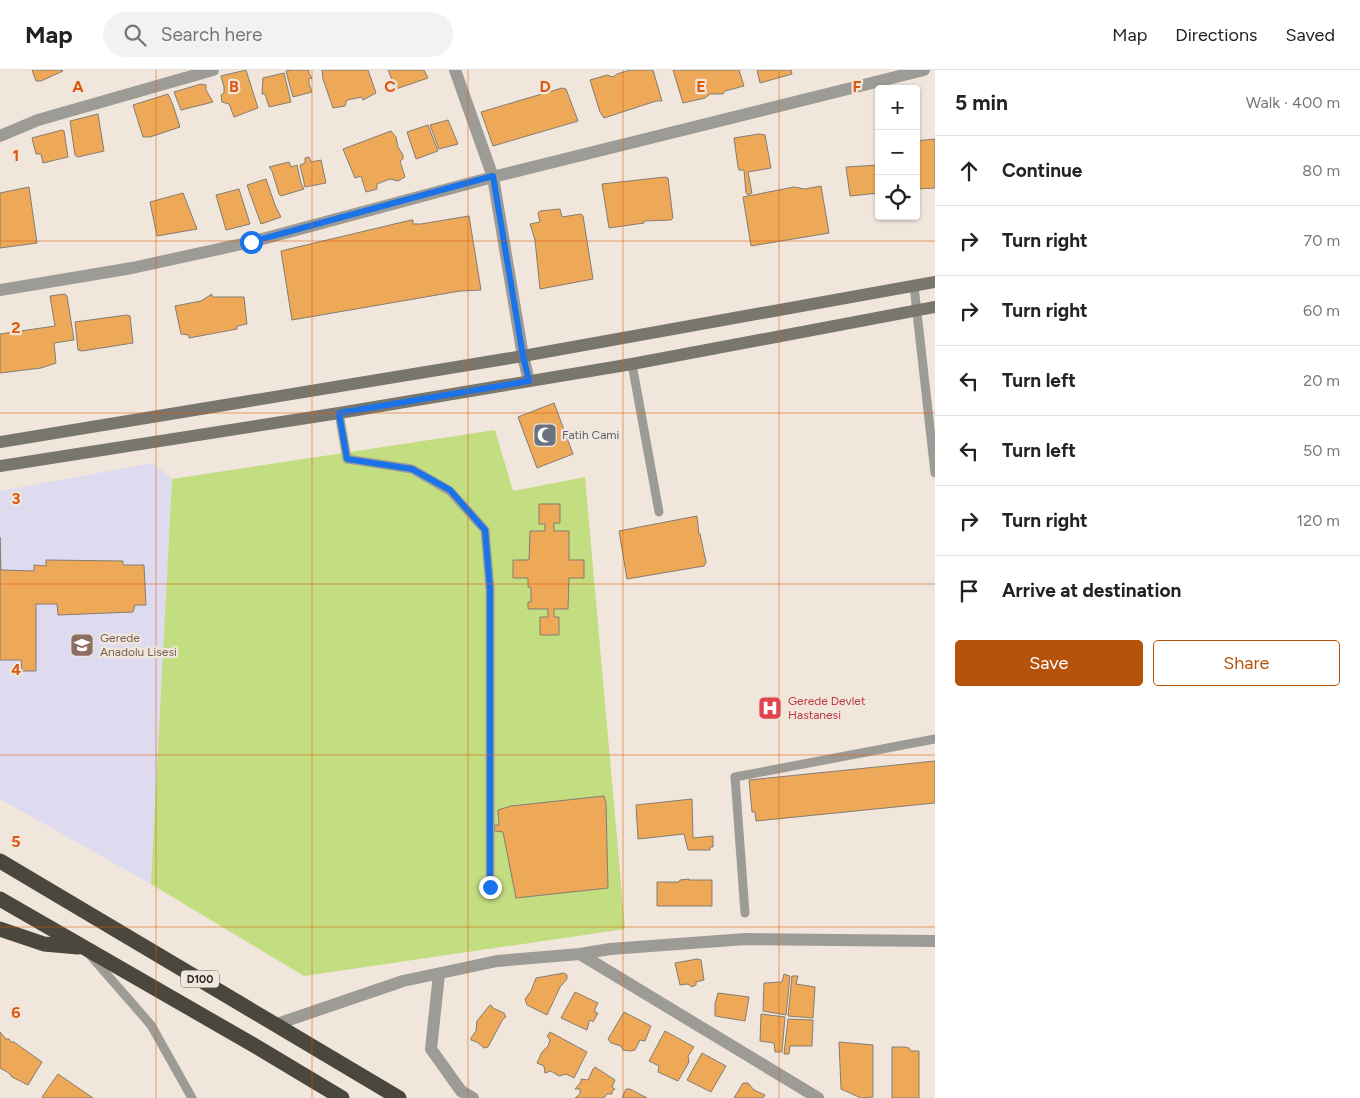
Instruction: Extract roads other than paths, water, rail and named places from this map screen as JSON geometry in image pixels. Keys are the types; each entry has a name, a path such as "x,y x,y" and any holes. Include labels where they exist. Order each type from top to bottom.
{"highway":[{"name":"D100","path":"0,860 399,1098"},
{"name":"D100","path":"0,899 342,1098"},
{"path":"0,929 44,944 84,948"}],"street":[{"path":"0,136 38,120 213,70"},
{"path":"455,70 493,176 523,356 529,381"},
{"path":"0,290 132,268 251,242 493,176 924,70"},
{"path":"0,442 523,356 935,282"},
{"path":"0,466 339,413 632,364 935,307"},
{"path":"277,1024 402,981 497,961 580,954 610,949 746,940 935,941"},
{"path":"580,954 818,1098"},
{"path":"439,974 431,1049 462,1090 474,1098"}],"lane":[{"path":"914,286 935,473"},
{"path":"632,364 659,512"},
{"path":"339,413 347,459 412,469 450,490 485,530 490,589 490,887"},
{"path":"745,913 735,777 935,739"},
{"path":"84,948 151,1026 192,1098"}],"place":[{"name":"Fatih Cami","path":"545,435"},
{"name":"Gerede Anadolu Lisesi","path":"82,645"},
{"name":"Gerede Devlet Hastanesi","path":"770,708"}]}
